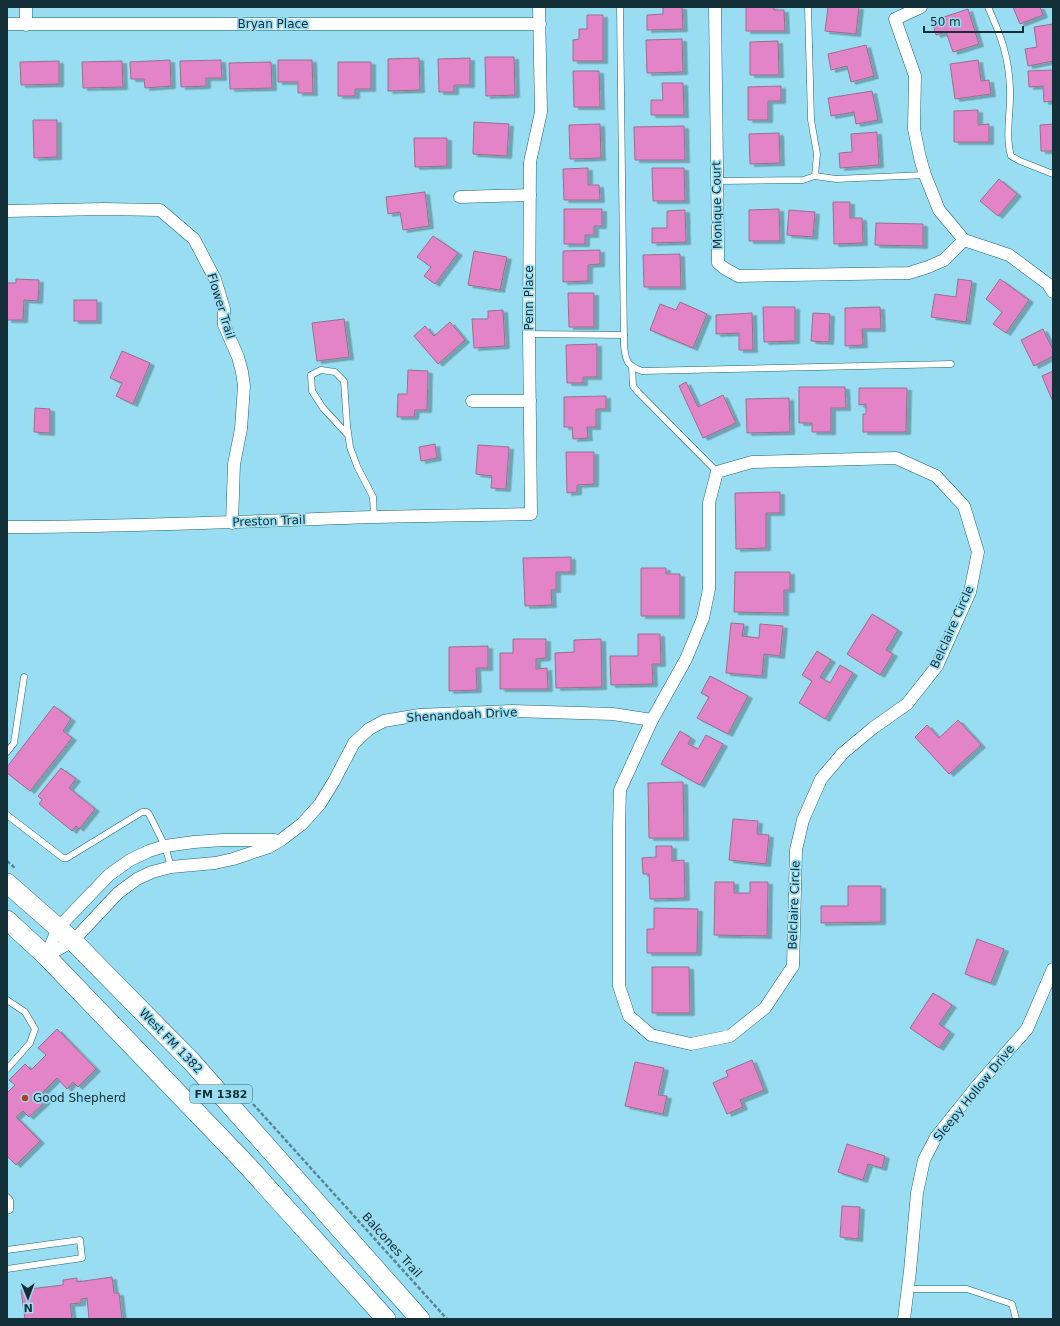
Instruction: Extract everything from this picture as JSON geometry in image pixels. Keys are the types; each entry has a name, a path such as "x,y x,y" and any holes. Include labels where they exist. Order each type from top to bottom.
{"main road":[{"name":"West FM 1382","path":"7,883 73,941 191,1060 420,1319"},
{"name":"FM 1382","path":"7,920 46,956 245,1163 386,1319"}],"street":[{"path":"26,7 26,25"},
{"name":"Penn Place","path":"531,514 529,334 530,162 541,112 539,7"},
{"name":"Monique Court","path":"715,7 718,263 738,276 909,273 944,260 964,240"},
{"path":"921,7 895,19 915,76 914,129 920,158 939,210 964,240 1009,255 1051,285"},
{"name":"Bryan Place","path":"7,24 540,24"},
{"path":"460,197 530,196"},
{"name":"Flower Trail","path":"7,212 103,209 160,210 194,239 215,279 224,309 224,325 238,358 244,386 241,429 234,464 232,523"},
{"path":"472,401 530,401"},
{"name":"Belclaire Circle","path":"896,458 936,476 964,506 978,552 970,592 937,666 907,704 873,728 843,753 821,780 803,820 796,850 792,966 766,1008 730,1036 691,1044 652,1035 629,1016 619,986 620,790 652,720 686,659 703,618 709,589 709,503 717,472 752,462 896,458"},
{"name":"Preston Trail","path":"7,527 232,523 374,517 531,514"},
{"name":"Shenandoah Drive","path":"46,956 73,941 118,893 137,879 152,872 171,867 215,863 233,859 269,847 281,840 302,824 320,804 354,743 369,729 384,722 419,715 513,711 613,714 652,720"},
{"path":"46,956 58,928 109,875 130,860 149,851 165,846 194,842 223,840 281,840"},
{"name":"Sleepy Hollow Drive","path":"904,1319 917,1193 924,1160 936,1137 976,1086 1027,1029 1053,969"}],"lane":[{"path":"620,7 624,346 626,358 632,367 634,386 638,392 717,472"},
{"path":"808,7 811,120 817,154 815,176"},
{"path":"988,7 1001,37 1008,65 1010,90 1008,147 1011,156 1053,174"},
{"path":"717,181 803,180 815,176 836,179 925,175"},
{"path":"529,334 624,335"},
{"path":"632,367 642,371 951,364"},
{"path":"348,434 323,408 312,391 311,375 321,370 335,372 344,381 350,447 357,466 373,497 374,517"},
{"path":"7,752 14,743 24,677"},
{"path":"7,815 62,858 67,858 142,812 146,812 149,814 165,846 171,867"},
{"path":"7,1000 25,1012 35,1029 30,1043 7,1069"},
{"path":"7,1197 10,1200 10,1210 7,1211"},
{"path":"7,1250 80,1240 82,1258 7,1269"},
{"path":"907,1289 967,1289 1012,1304 1016,1319"}],"path":[{"name":"Balcones Trail","path":"323,1183 447,1319"}],"building":[{"path":"663,7 682,7 683,29 647,30 647,15 663,14"},
{"path":"746,7 774,7 774,10 784,10 785,31 746,31"},
{"path":"828,7 859,7 856,34 825,31"},
{"path":"1013,7 1040,7 1043,15 1020,24"},
{"path":"968,9 979,44 953,52 946,32 936,35 932,21"},
{"path":"587,15 603,15 603,61 573,61 573,40 579,39 579,29 587,29"},
{"path":"1053,24 1053,61 1028,66 1025,49 1037,47 1034,27"},
{"path":"682,39 683,72 647,73 646,40"},
{"path":"778,41 779,75 750,75 750,42"},
{"path":"866,45 874,76 851,82 847,66 831,70 828,54"},
{"path":"485,57 514,57 515,95 486,96"},
{"path":"419,58 420,90 388,91 388,59"},
{"path":"470,58 470,85 454,85 454,92 439,92 438,59"},
{"path":"170,60 171,86 145,88 144,79 131,79 130,62"},
{"path":"221,60 222,78 206,78 206,86 181,87 180,61"},
{"path":"278,60 312,60 313,93 298,93 298,82 278,82"},
{"path":"978,60 981,81 989,80 991,94 955,99 950,64"},
{"path":"59,61 59,84 21,85 20,62"},
{"path":"122,61 123,87 83,88 82,62"},
{"path":"271,62 272,88 230,89 229,63"},
{"path":"338,62 371,62 371,89 355,89 355,96 338,96"},
{"path":"1053,70 1053,101 1044,102 1043,86 1029,87 1028,71"},
{"path":"573,71 599,71 600,107 574,107"},
{"path":"662,83 683,83 684,115 651,115 651,100 663,100"},
{"path":"781,86 781,101 768,101 768,120 748,120 748,87"},
{"path":"872,91 878,120 856,124 854,112 831,116 828,98"},
{"path":"978,110 978,125 989,124 989,142 954,142 954,111"},
{"path":"33,120 57,120 57,157 34,158"},
{"path":"474,122 509,124 507,156 473,154"},
{"path":"600,124 601,158 570,159 569,125"},
{"path":"1053,124 1053,151 1041,151 1040,125"},
{"path":"684,126 685,160 635,160 634,127"},
{"path":"877,132 879,165 840,168 839,153 852,152 851,134"},
{"path":"779,133 780,163 750,164 749,134"},
{"path":"414,138 447,138 447,166 415,167"},
{"path":"588,168 588,185 599,185 600,200 564,200 563,169"},
{"path":"652,168 684,168 685,201 653,201"},
{"path":"999,179 1017,194 998,216 980,201"},
{"path":"425,192 429,226 403,230 400,212 388,214 386,197"},
{"path":"833,202 850,202 850,218 862,218 863,243 834,244"},
{"path":"564,209 602,209 602,226 594,226 594,235 585,235 585,244 564,244"},
{"path":"779,209 780,241 749,241 749,210"},
{"path":"685,210 686,242 652,243 652,228 667,228 667,211"},
{"path":"789,210 815,212 813,237 787,235"},
{"path":"876,223 923,224 923,246 875,245"},
{"path":"433,236 458,253 435,284 424,276 431,267 417,257"},
{"path":"600,250 600,264 588,265 588,281 563,282 563,251"},
{"path":"474,251 507,257 500,290 468,285"},
{"path":"680,254 681,287 644,287 643,255"},
{"path":"16,279 39,280 38,301 24,300 23,320 7,320 7,283 16,283"},
{"path":"958,279 972,281 966,322 931,317 935,294 956,297"},
{"path":"1000,279 1029,300 1006,333 993,324 1002,312 986,299"},
{"path":"568,293 594,293 594,327 569,327"},
{"path":"74,300 97,300 97,321 74,321"},
{"path":"680,302 707,314 693,348 650,330 660,304 676,310"},
{"path":"763,307 795,307 795,341 764,342"},
{"path":"880,307 881,329 862,329 863,345 845,346 845,308"},
{"path":"503,310 505,346 474,348 472,319 488,319 488,311"},
{"path":"752,313 753,350 739,350 739,333 716,334 716,315"},
{"path":"813,313 830,314 829,342 811,341"},
{"path":"344,319 349,357 317,361 312,323"},
{"path":"450,322 465,340 438,364 414,336 425,326 434,336"},
{"path":"1043,329 1053,350 1053,356 1034,366 1021,340"},
{"path":"597,344 597,377 583,377 583,383 567,383 566,345"},
{"path":"122,351 150,363 133,404 116,396 122,383 110,378"},
{"path":"408,370 428,371 427,410 415,410 414,417 397,417 398,394 407,394"},
{"path":"1053,371 1053,402 1042,376"},
{"path":"686,382 698,407 723,395 736,423 703,438 679,386"},
{"path":"799,387 845,387 846,408 831,408 831,432 812,432 812,423 799,423"},
{"path":"859,388 907,388 906,432 863,432 863,414 866,414 866,404 859,405"},
{"path":"606,396 606,409 596,409 596,427 587,427 588,438 573,439 572,427 564,427 564,397"},
{"path":"789,398 790,432 747,433 746,399"},
{"path":"35,408 50,409 50,433 34,432"},
{"path":"435,444 437,458 421,461 419,447"},
{"path":"478,445 509,447 506,489 491,488 492,476 476,474"},
{"path":"566,452 594,452 594,484 577,485 577,492 567,493"},
{"path":"780,492 780,513 766,513 766,548 736,549 735,493"},
{"path":"571,557 571,572 556,572 556,590 551,590 552,605 525,606 523,558"},
{"path":"641,568 666,568 666,574 680,574 680,616 641,616"},
{"path":"735,572 790,572 790,590 784,590 784,613 734,612"},
{"path":"872,614 898,630 886,650 893,654 880,675 847,654"},
{"path":"731,623 744,624 742,636 759,638 760,624 783,626 780,656 764,654 762,676 726,673"},
{"path":"638,634 660,634 661,664 652,664 653,684 611,685 610,656 638,656"},
{"path":"513,639 546,639 546,658 536,659 536,669 547,668 548,689 500,689 500,653 513,653"},
{"path":"601,639 602,687 556,688 555,653 574,652 574,640"},
{"path":"488,646 488,668 476,668 477,690 449,691 449,647"},
{"path":"817,651 831,660 820,677 830,683 840,665 853,673 825,719 799,703 812,681 802,675"},
{"path":"710,676 748,696 728,734 697,718 709,697 701,693"},
{"path":"54,706 71,719 63,731 72,738 30,791 7,773 7,767"},
{"path":"958,720 981,745 949,774 915,737 927,725 939,738"},
{"path":"680,731 691,738 688,744 698,749 706,735 723,744 700,785 661,764"},
{"path":"61,768 76,779 69,788 95,809 79,829 76,826 72,831 39,804 42,800 38,796"},
{"path":"683,782 684,838 649,838 648,783"},
{"path":"733,819 758,821 757,834 769,835 766,864 729,860"},
{"path":"656,846 672,846 672,861 684,860 685,898 650,899 649,874 643,874 642,858 656,857"},
{"path":"715,882 734,882 734,893 750,893 750,882 768,882 767,936 714,935"},
{"path":"848,886 881,886 881,922 821,923 821,906 848,906"},
{"path":"654,908 698,909 697,953 647,953 647,929 654,929"},
{"path":"977,939 1004,949 991,983 965,974"},
{"path":"652,967 689,967 690,1013 652,1013"},
{"path":"933,993 952,1005 939,1024 950,1032 939,1048 910,1028"},
{"name":"Good Shepherd","path":"57,1029 96,1069 78,1087 73,1082 67,1089 57,1078 40,1095 46,1101 29,1117 23,1111 16,1117 40,1141 16,1165 7,1156 7,1093 15,1085 9,1080 25,1064 31,1070 46,1055 38,1048"},
{"path":"752,1060 764,1090 740,1100 743,1107 727,1114 713,1083 728,1076 726,1071"},
{"path":"635,1062 664,1068 658,1095 667,1096 663,1114 625,1106"},
{"path":"847,1144 885,1156 882,1168 868,1164 863,1180 838,1172"},
{"path":"842,1206 860,1207 858,1239 840,1237"},
{"path":"112,1277 114,1293 119,1293 122,1319 89,1319 87,1298 81,1299 81,1303 70,1304 72,1319 25,1319 21,1290 63,1285 63,1280 77,1278 77,1282"}],"place":[{"name":"Good Shepherd","path":"25,1098"}]}
